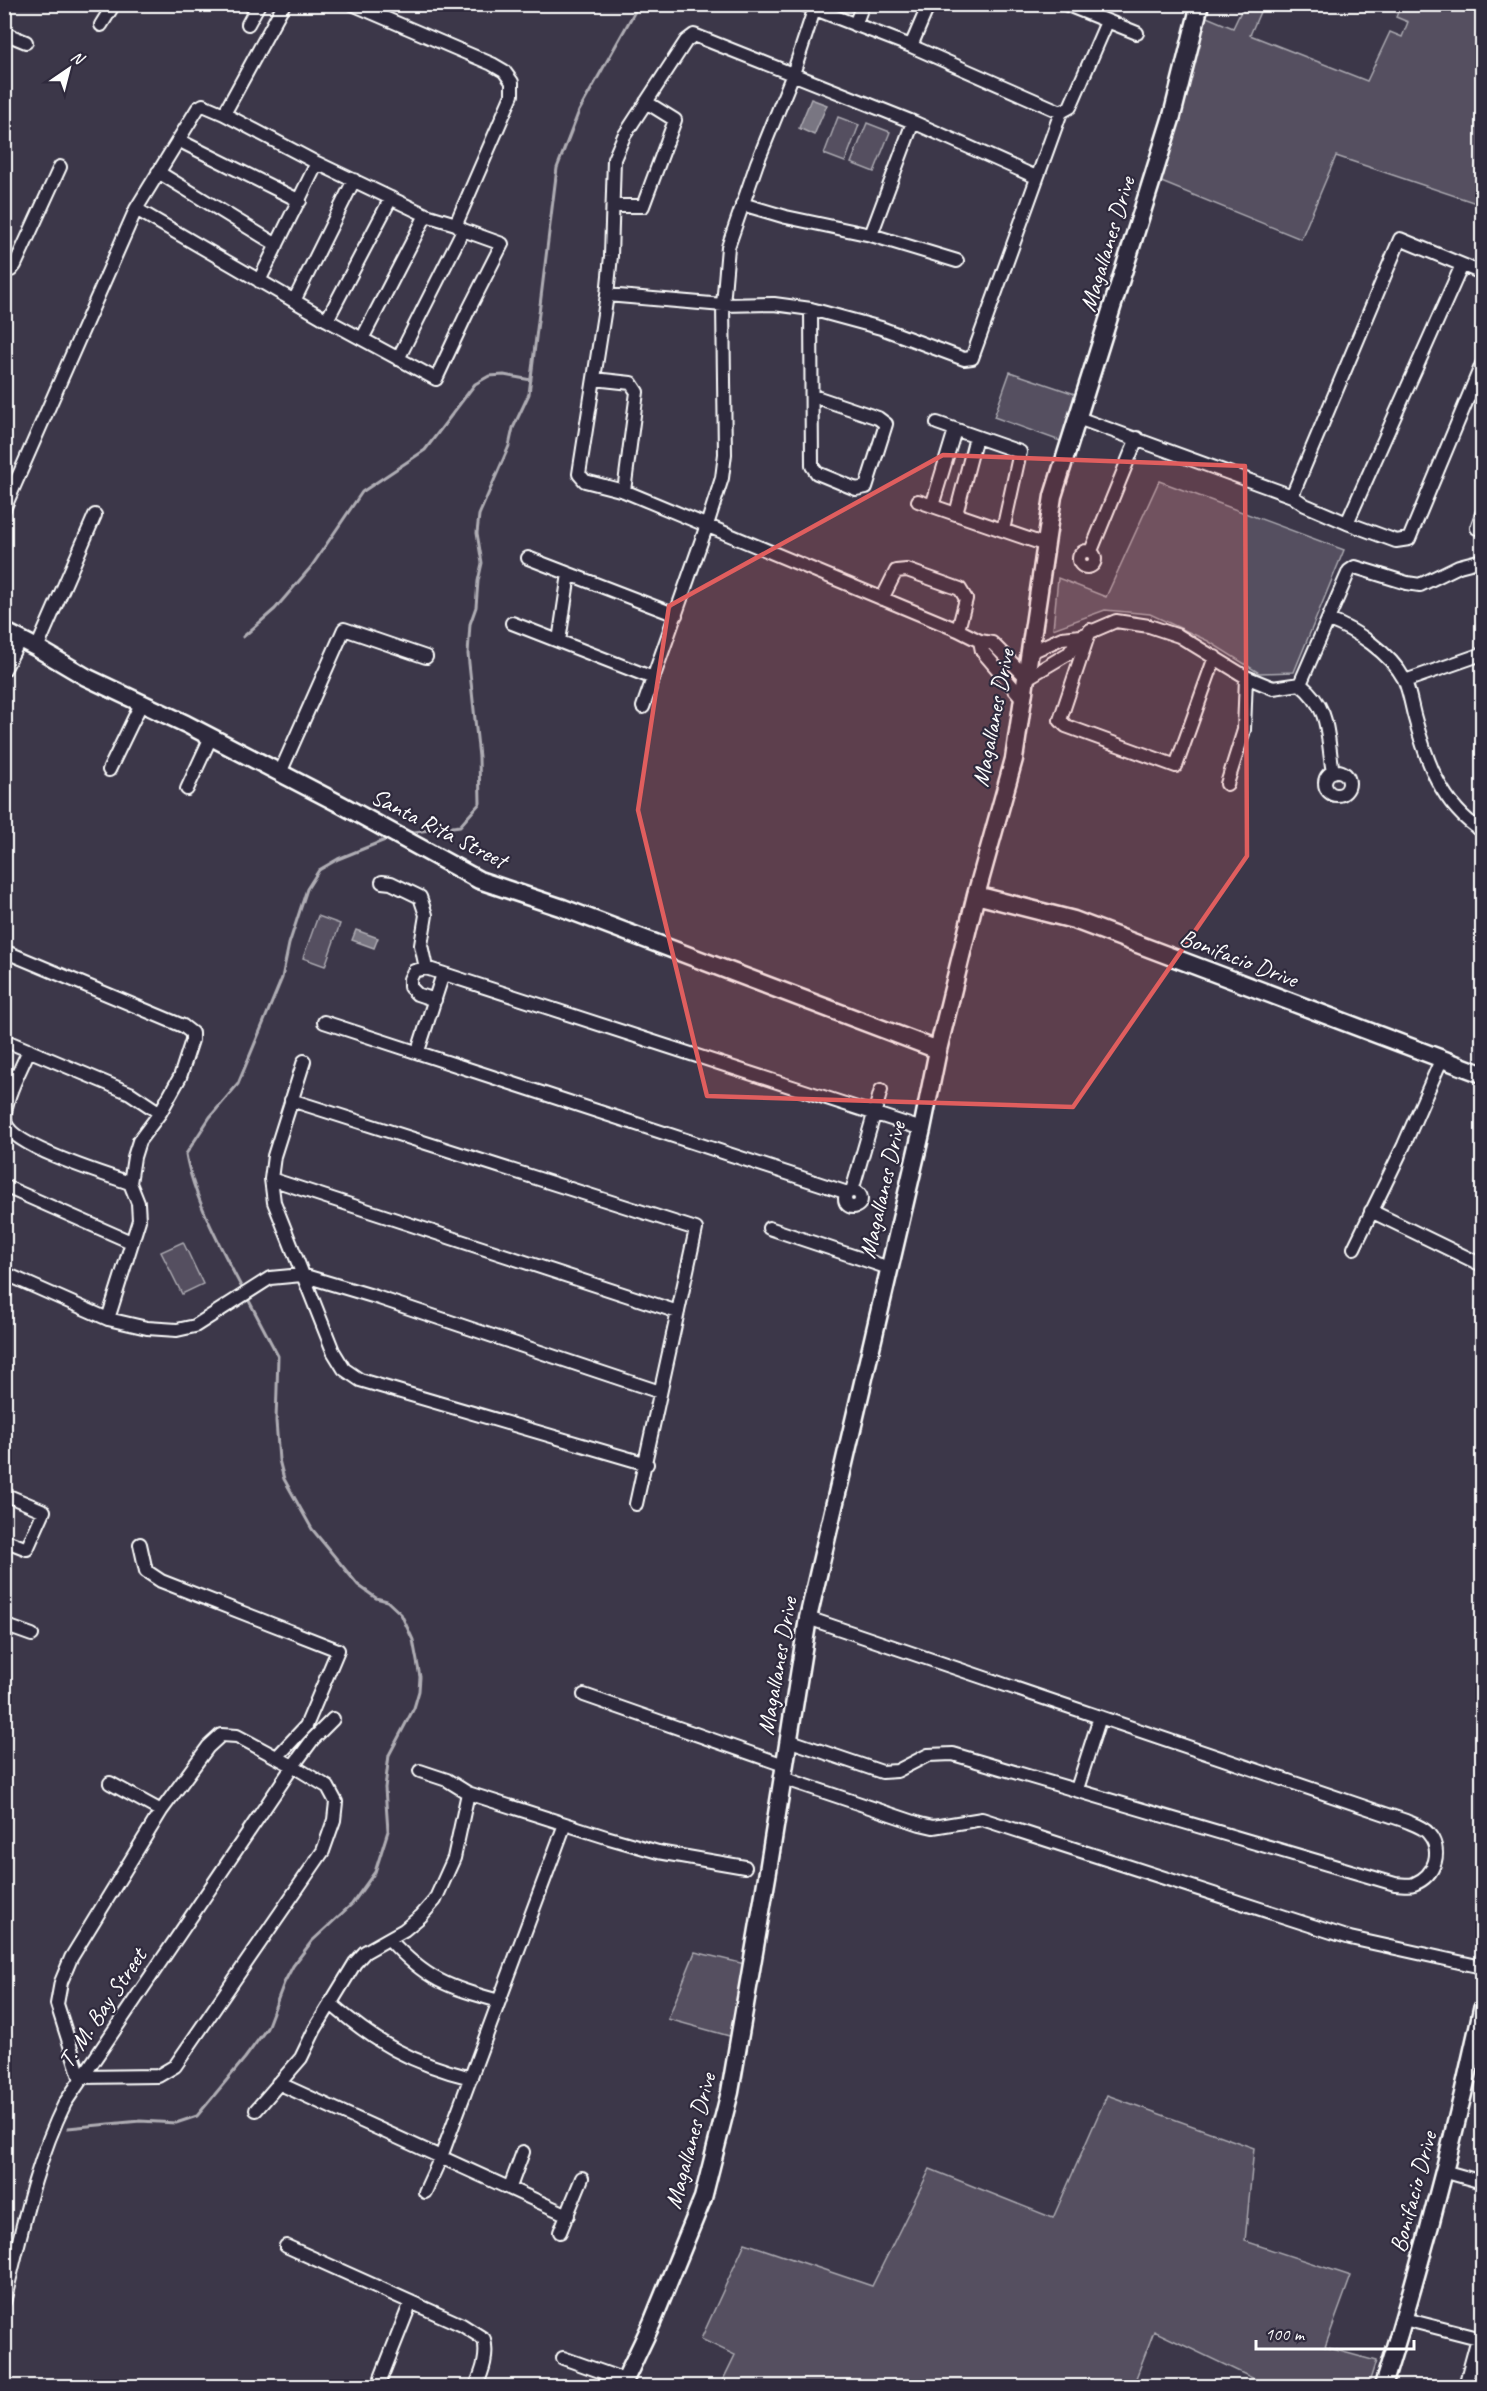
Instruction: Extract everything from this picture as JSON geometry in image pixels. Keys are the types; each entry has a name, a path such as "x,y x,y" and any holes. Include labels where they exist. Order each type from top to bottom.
{"street":[{"path":"101,25 114,4"},
{"path":"248,24 259,4"},
{"path":"224,114 284,4"},
{"path":"352,4 492,64 504,71 512,82 512,95 459,227 398,359"},
{"path":"855,25 863,4"},
{"path":"911,46 929,4"},
{"path":"1065,4 1137,33"},
{"name":"Magallanes Drive","path":"623,2383 652,2323 703,2198 734,2076 756,1869 783,1771 808,1618 922,1129 938,1050 976,895 1014,759 1053,496 1172,116 1200,4"},
{"path":"643,707 722,478 725,454 723,305 728,247 742,204 793,74 811,6 911,46 1061,112"},
{"path":"607,295 723,305 774,304 811,309 881,328 964,359 972,358 1061,112 1070,107 1107,22"},
{"path":"4,33 26,42"},
{"path":"1036,177 913,122 694,34 686,40 624,136 614,159 607,295 579,474 585,481 624,491 980,641 992,643 1027,678 1069,653 1085,633"},
{"path":"613,207 643,206 675,120 646,102"},
{"path":"4,508 136,209 198,108 203,105 426,215 502,244 466,313 436,379 327,320 136,209"},
{"path":"871,236 913,122"},
{"path":"178,140 300,201"},
{"path":"259,281 317,163"},
{"path":"4,270 11,270 15,265 60,167"},
{"path":"158,172 277,245"},
{"path":"294,301 354,180"},
{"path":"327,320 391,198"},
{"path":"742,204 786,217 871,236 957,261"},
{"path":"362,339 426,215"},
{"path":"1292,496 1400,239 1482,273"},
{"path":"1347,523 1462,265"},
{"path":"811,309 812,466 817,473 856,489 866,487 886,424 878,418 813,396"},
{"path":"1078,418 1292,496 1305,505 1396,541 1408,539 1482,364"},
{"path":"594,379 631,383 637,392 624,491"},
{"path":"937,423 1020,452 1003,530"},
{"path":"932,506 955,430"},
{"path":"956,514 976,437"},
{"path":"1091,551 1137,438"},
{"path":"918,501 1046,545"},
{"path":"1477,528 1482,514"},
{"path":"37,648 95,515"},
{"path":"528,558 676,615"},
{"path":"1300,684 1349,571 1355,567 1407,584 1420,585 1459,567 1482,560"},
{"path":"882,599 896,572 907,570 960,589 966,599 958,630"},
{"path":"559,641 569,574"},
{"path":"1329,620 1343,625 1394,662 1405,681 1428,763 1440,787 1457,811 1469,823 1482,831"},
{"path":"1031,652 1062,638 1085,633 1116,621 1149,626 1179,636 1246,677 1274,688 1300,684 1313,694 1323,709 1330,737 1333,772"},
{"path":"512,623 653,678"},
{"path":"280,773 344,629 426,657"},
{"name":"Santa Rita Street","path":"4,631 86,677 211,737 479,880 563,908 938,1050"},
{"path":"1085,633 1060,720 1066,726 1176,766 1215,657"},
{"path":"4,670 20,639"},
{"path":"980,641 982,651 1023,699"},
{"path":"1405,681 1482,654"},
{"path":"1227,783 1244,730 1246,677"},
{"path":"109,770 141,704"},
{"path":"187,789 211,737"},
{"path":"382,882 392,883 420,897 426,915 421,945 426,968"},
{"name":"Bonifacio Drive","path":"976,895 1074,920 1482,1074"},
{"path":"4,951 183,1026 192,1033 192,1040 180,1077 160,1113 139,1141 134,1157 130,1183 138,1203 139,1220 108,1319"},
{"path":"435,1000 417,994 410,987 410,979 414,971 426,968 922,1129"},
{"path":"418,1051 443,974"},
{"path":"324,1022 850,1192 881,1090"},
{"path":"4,1040 130,1094 160,1113"},
{"path":"29,1050 10,1094 5,1113 6,1124 14,1134 26,1142 67,1161 130,1183"},
{"path":"1354,1248 1404,1145 1442,1058"},
{"path":"304,1061 274,1156 271,1179 274,1202 302,1275 333,1351 344,1369 360,1380 647,1464"},
{"path":"291,1100 696,1229 660,1392 647,1464 636,1504"},
{"path":"271,1179 678,1312"},
{"path":"4,1186 131,1242"},
{"path":"1371,1211 1482,1265"},
{"path":"769,1228 888,1268"},
{"path":"4,1273 108,1319 147,1328 177,1330 195,1326 270,1278 302,1275 660,1392"},
{"path":"4,1494 44,1511 27,1549 4,1540"},
{"path":"140,1544 146,1572 161,1581 338,1650 306,1726 277,1757"},
{"path":"788,1740 882,1772 897,1771 928,1755 953,1754 1395,1884 1412,1885 1426,1876 1435,1865 1437,1847 1426,1831 1406,1821 808,1618"},
{"path":"4,1625 32,1635"},
{"path":"584,1695 920,1824 933,1827 982,1819 1350,1938 1482,1967"},
{"path":"1077,1789 1100,1717"},
{"name":"T. M. Bay Street","path":"4,2302 37,2173 51,2130 80,2077 293,1766 313,1739 333,1719"},
{"path":"221,1735 237,1736 277,1757 328,1787 336,1802 334,1820 323,1851 175,2066 158,2076 80,2077 57,2004 61,1983 71,1958 161,1812 208,1747 221,1735"},
{"path":"420,1771 447,1779 468,1793 658,1852 756,1869"},
{"path":"110,1783 161,1812"},
{"path":"256,2110 301,2058 330,2003 355,1963 365,1953 421,1916 435,1900 454,1858 468,1793"},
{"path":"425,2192 441,2157 565,1824"},
{"path":"389,1939 422,1971 454,1989 499,2001"},
{"path":"330,2003 383,2045 422,2063 471,2078"},
{"name":"Bonifacio Drive","path":"1383,2386 1404,2319 1465,2089 1482,2009"},
{"path":"278,2083 568,2215"},
{"path":"510,2187 523,2152"},
{"path":"1443,2171 1482,2182"},
{"path":"560,2232 582,2178"},
{"path":"286,2246 462,2325 484,2339 487,2350 486,2358 476,2386"},
{"path":"381,2378 411,2302"},
{"path":"1404,2319 1480,2338 1465,2386"},
{"path":"563,2358 623,2383"}],"highlighted area":[{"path":"943,455 1245,466 1247,856 1073,1107 707,1096 638,810 669,606"}],"shaded area":[{"path":"1244,5 1263,5 1250,35 1367,81 1390,32 1402,37 1408,22 1396,17 1401,5 1482,5 1482,205 1336,156 1301,239 1159,181 1202,15 1233,28"},
{"path":"811,99 827,105 814,135 799,128"},
{"path":"838,117 859,125 845,162 824,154"},
{"path":"867,123 890,132 874,172 851,163"},
{"path":"1010,372 1078,395 1063,442 994,417"},
{"path":"1159,481 1344,550 1294,672 1259,673 1208,641 1150,614 1105,610 1053,629 1058,578 1106,597"},
{"path":"318,916 340,924 325,966 303,958"},
{"path":"356,930 378,938 374,948 352,940"},
{"path":"183,1242 203,1284 182,1294 161,1252"},
{"path":"695,1952 745,1964 733,2037 668,2019"},
{"path":"1107,2095 1254,2148 1245,2241 1351,2276 1325,2347 1376,2361 1368,2386 1269,2386 1154,2331 1133,2386 720,2386 735,2355 701,2339 745,2243 872,2286 930,2169 1053,2218"}],"waterway":[{"path":"407,833 460,826 480,803 479,757 468,654 470,624 476,607 482,563 477,533 479,515 509,446 513,428 529,394 557,168 579,111 639,4"},
{"path":"243,637 275,609 311,567 362,492 425,450 475,384 489,376 504,375 531,380"},
{"path":"244,1292 202,1206 186,1154 210,1117 238,1084 282,978 289,944 307,889 319,870 338,859 390,838"},
{"path":"68,2128 140,2121 176,2123 197,2116 245,2058 267,2028 293,1966 312,1941 352,1904 375,1872 388,1831 385,1788 389,1755 414,1708 419,1691 420,1677 413,1640 401,1614 387,1601 376,1598 358,1585 312,1529 284,1479 279,1460 276,1421 278,1356 247,1297"}]}
